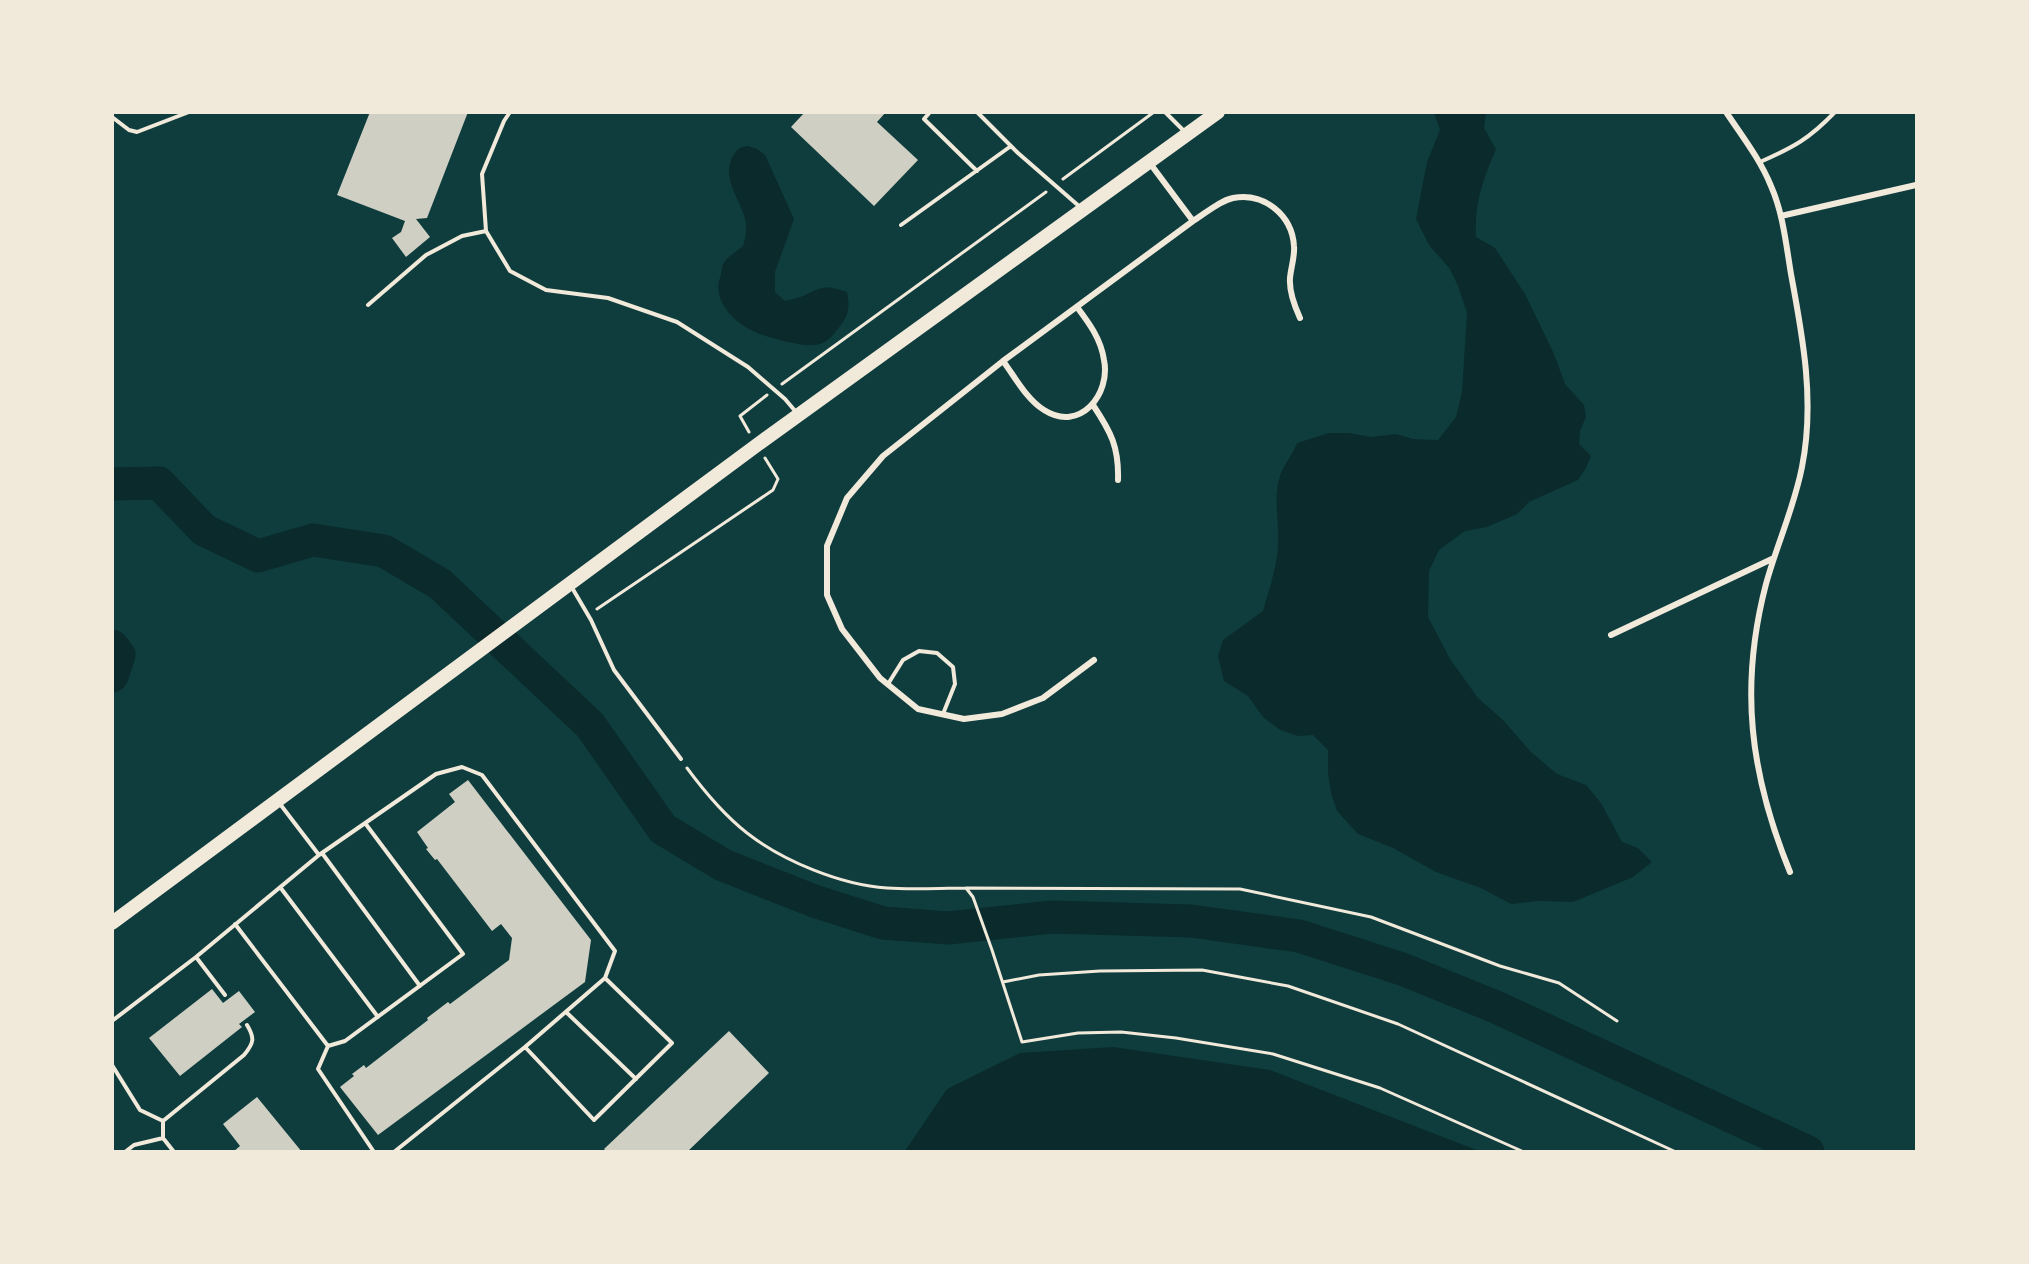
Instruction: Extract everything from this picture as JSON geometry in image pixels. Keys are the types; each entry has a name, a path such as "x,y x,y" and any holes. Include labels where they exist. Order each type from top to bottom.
{"highway":[{"path":"112,923 798,415 1218,112"}],"street":[{"path":"1726,112 1760,162 1781,216 1803,339 1807,379 1807,419 1802,465 1758,618 1752,661 1751,704 1754,748 1762,790 1774,832 1790,872"},
{"path":"1149,162 1193,221"},
{"path":"1781,216 1917,185"},
{"path":"1094,660 1043,698 1002,714 964,718 918,709 880,678 842,629 827,595 827,546 847,498 883,456 1003,361 1219,204 1232,199 1253,198 1273,206 1284,217 1292,232 1294,248 1290,280 1293,300 1300,318"},
{"path":"1003,361 1034,402 1045,411 1058,416 1071,416 1093,405 1101,394 1105,381 1105,360 1099,341 1077,307"},
{"path":"1093,405 1108,426 1115,442 1119,461 1118,480"},
{"path":"1611,635 1774,558"}],"lane":[{"path":"112,117 129,130 137,132 189,112"},
{"path":"510,112 482,174 486,231 510,271 546,290 608,298 677,322 748,367 785,399 798,415"},
{"path":"930,112 924,119 977,171"},
{"path":"977,112 1011,146 1083,210"},
{"path":"1165,112 1188,134"},
{"path":"1760,162 1813,135 1835,112"},
{"path":"901,225 1011,146"},
{"path":"368,305 426,255 462,236 486,231"},
{"path":"570,583 614,670 681,759"},
{"path":"888,684 903,660 919,651 937,653 952,667 955,684 943,714"},
{"path":"112,1021 196,957 320,854 436,774 462,766 482,775 615,951 605,978 525,1047 394,1152"},
{"path":"277,801 420,986"},
{"path":"328,1046 345,1041 463,954 365,823"},
{"path":"280,887 378,1017"},
{"path":"235,924 328,1046"},
{"path":"196,957 225,995"},
{"path":"525,1047 594,1120 672,1044 605,978"},
{"path":"566,1012 636,1079"},
{"path":"163,1121 244,1055 253,1044 253,1034 247,1025"},
{"path":"328,1046 318,1069 374,1152"},
{"path":"112,1065 140,1110 163,1121"},
{"path":"163,1121 163,1138 174,1152"},
{"path":"125,1152 134,1145 163,1138"}],"path":[{"path":"795,375 1154,112"},
{"path":"743,422 740,416 748,410"},
{"path":"588,615 773,490 778,479"},
{"path":"681,759 720,808 747,833 794,860 856,884 886,888 1240,889 1371,917 1500,966 1558,983 1617,1021"},
{"path":"966,888 973,897 1022,1042 1078,1034 1121,1032 1176,1038 1274,1054 1380,1088 1524,1152"},
{"path":"1003,982 1039,975 1202,970 1287,986 1398,1024 1676,1152"}],"water":[{"path":"1434,113 1486,113 1484,128 1496,149 1480,192 1476,213 1476,237 1495,248 1525,294 1554,354 1565,384 1584,405 1586,417 1580,431 1579,444 1591,456 1578,480 1529,502 1517,514 1487,527 1465,531 1439,550 1429,571 1428,617 1450,659 1478,698 1503,720 1531,752 1557,774 1586,785 1601,803 1622,842 1638,848 1652,862 1633,877 1573,902 1539,901 1511,904 1481,888 1436,872 1393,848 1358,834 1337,811 1328,773 1328,750 1313,735 1298,736 1280,730 1263,717 1248,696 1224,681 1218,656 1223,640 1263,611 1278,551 1278,484 1281,472 1297,443 1329,433 1349,433 1371,437 1396,434 1413,439 1438,440 1456,417 1462,392 1467,313 1450,269 1429,245 1416,219 1427,162 1440,130"},
{"path":"748,146 765,155 794,219 775,272 775,292 785,301 825,288 847,292 847,314 843,322 831,337 820,344 796,344 753,331 731,316 720,297 718,286 723,265 743,246 746,232 744,214 730,181 730,165 737,150"},
{"path":"1113,1047 1270,1070 1479,1151 905,1151 947,1089 1020,1053"}],"building":[{"path":"370,112 468,112 427,218 416,219 430,237 406,257 392,238 401,232 405,221 337,195"},
{"path":"805,112 886,112 877,122 918,160 874,206 791,127"},
{"path":"468,780 591,940 585,982 378,1135 340,1087 354,1076 352,1074 364,1065 366,1068 448,1002 450,1004 509,960 512,938 501,924 492,931 437,859 435,860 426,849 428,848 417,832 455,802 449,794"},
{"path":"212,989 223,1003 239,991 255,1012 239,1024 242,1027 180,1076 149,1038"},
{"path":"729,1031 769,1073 687,1152 607,1152 604,1149"},
{"path":"257,1097 302,1152 233,1152 240,1146 223,1124"}],"waterway":[{"path":"112,484 159,483 204,530 258,556 313,540 384,551 440,584 590,725 663,829 723,865 814,901 883,923 948,928 1052,917 1191,921 1299,936 1402,969 1496,1007 1808,1152"},
{"path":"112,646 119,655 112,676"}]}
